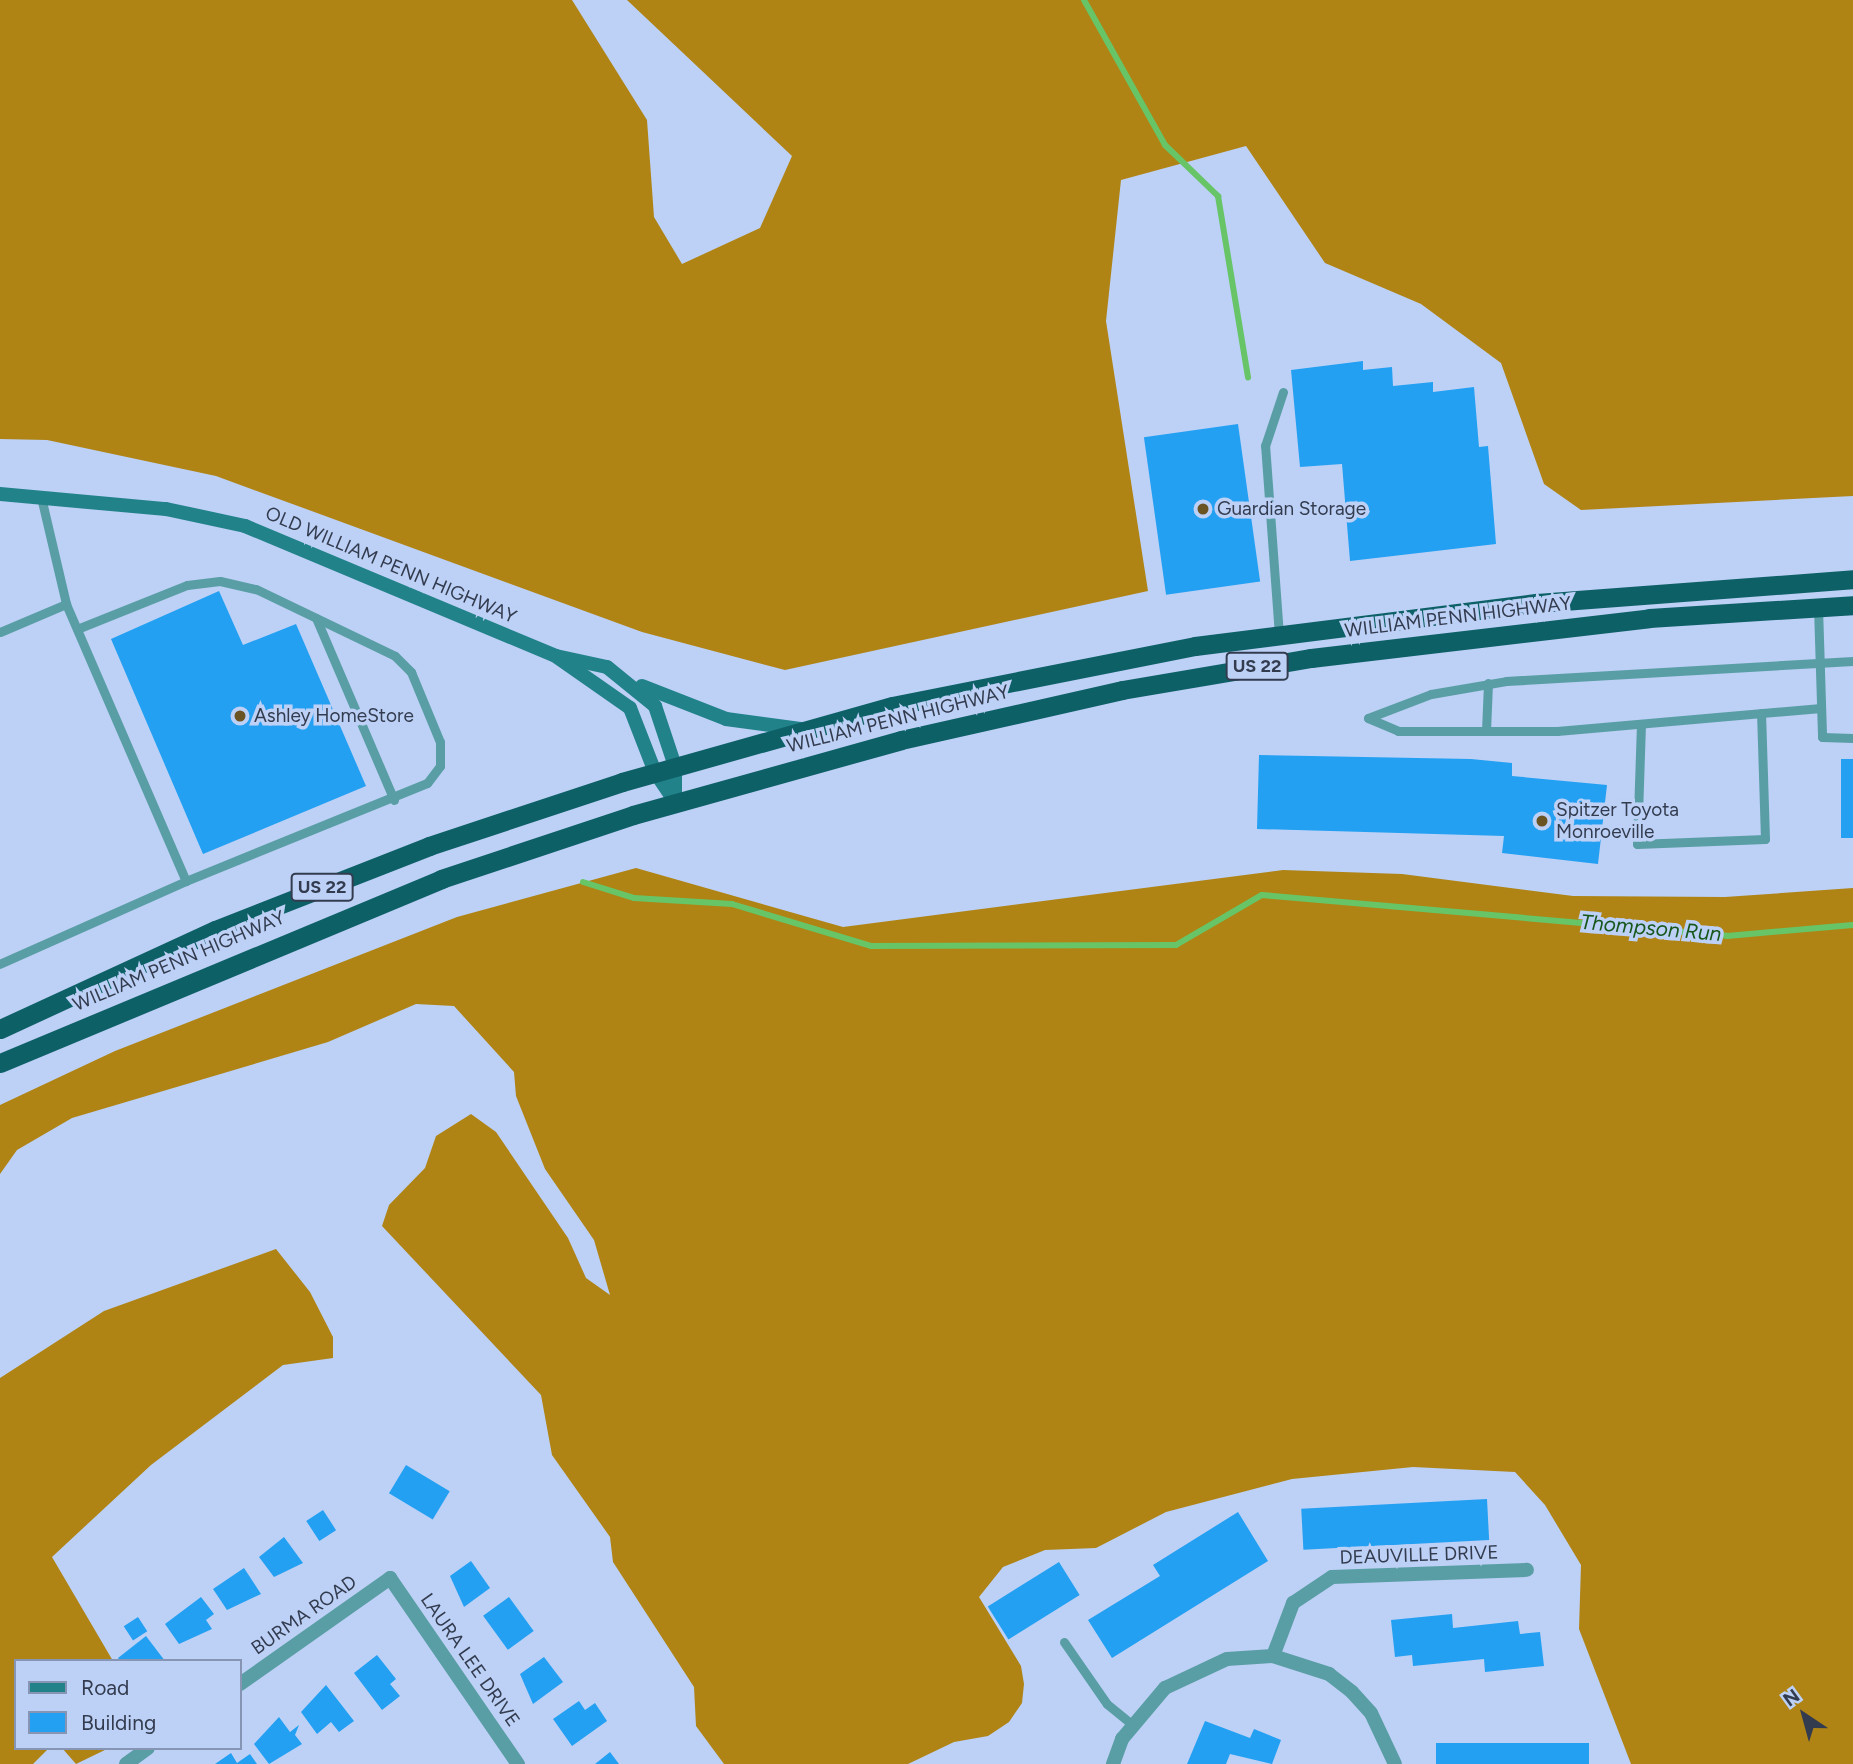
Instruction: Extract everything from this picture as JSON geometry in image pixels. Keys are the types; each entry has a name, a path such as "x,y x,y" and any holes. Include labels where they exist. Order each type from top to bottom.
{"highway":[{"name":"WILLIAM PENN HIGHWAY","path":"0,1029 322,887 655,772 801,729 1044,671 1279,635 1647,592 1853,579"},
{"name":"WILLIAM PENN HIGHWAY","path":"0,1063 346,915 675,802 925,734 1215,672 1540,629 1853,605"}],"main road":[{"name":"OLD WILLIAM PENN HIGHWAY","path":"0,494 166,509 245,526 556,656 630,708 655,772 675,802"},
{"name":"OLD WILLIAM PENN HIGHWAY","path":"556,656 592,660 634,683 655,706 675,766 675,802"},
{"path":"634,683 726,719 801,729"}],"street":[{"name":"DEAUVILLE DRIVE","path":"1273,1656 1293,1603 1332,1577 1527,1570"},
{"name":"BURMA ROAD","path":"242,1683 390,1578"},
{"name":"LAURA LEE DRIVE","path":"390,1578 518,1764"},
{"path":"1113,1764 1132,1724 1165,1688 1227,1659 1273,1656 1329,1674 1352,1692 1371,1713 1395,1764"},
{"path":"126,1764 145,1750"}],"lane":[{"path":"1279,635 1265,446 1283,392"},
{"path":"41,497 66,604 186,881"},
{"path":"0,964 186,881 394,800 427,783 440,766 440,742 411,673 395,656 256,589 220,580 187,585 77,629"},
{"path":"0,632 66,604"},
{"path":"1818,607 1822,737 1853,738"},
{"path":"316,618 394,800"},
{"path":"1821,708 1641,724 1486,732 1398,731 1368,718 1431,694 1488,683 1853,661"},
{"path":"1486,732 1488,683"},
{"path":"1641,724 1637,844 1765,839 1761,713"},
{"path":"1064,1642 1107,1704 1132,1724"}],"shaded area":[{"path":"0,0 572,0 647,120 654,217 682,264 760,228 792,156 627,0 1853,0 1853,496 1581,510 1544,484 1501,363 1421,304 1325,263 1246,146 1121,180 1106,321 1148,591 785,670 642,632 216,476 47,440 0,439"},
{"path":"636,868 843,927 1283,870 1402,874 1573,896 1725,897 1853,888 1853,1764 1631,1764 1579,1629 1581,1565 1545,1505 1515,1472 1413,1467 1292,1479 1166,1512 1096,1548 1045,1550 1003,1567 979,1597 1021,1666 1024,1684 1022,1703 1009,1722 988,1736 954,1742 908,1764 724,1764 696,1726 694,1687 613,1562 610,1537 552,1455 541,1395 382,1226 389,1205 425,1168 436,1136 471,1114 496,1132 568,1238 586,1278 610,1295 594,1240 545,1169 516,1096 514,1072 454,1006 416,1004 328,1042 72,1118 17,1150 0,1174 0,1105 115,1051 457,917"},
{"path":"276,1249 310,1292 333,1337 333,1358 283,1365 151,1465 52,1557 112,1659 14,1659 14,1750 47,1750 33,1764 0,1764 0,1378 104,1311"},
{"path":"64,1750 105,1750 76,1764"}],"building":[{"path":"1363,361 1363,370 1392,367 1393,386 1433,382 1433,392 1474,387 1479,447 1488,446 1496,544 1350,561 1342,464 1300,467 1291,370"},
{"name":"Guardian Storage","path":"1238,424 1260,581 1166,595 1144,437"},
{"name":"Ashley HomeStore","path":"219,591 243,645 296,624 366,786 203,854 111,639"},
{"path":"1259,755 1471,759 1512,763 1512,776 1607,785 1598,864 1502,853 1504,836 1257,829"},
{"path":"1841,759 1853,759 1853,838 1841,838"},
{"path":"406,1465 450,1491 433,1520 389,1493"},
{"path":"1487,1499 1489,1540 1303,1550 1301,1509"},
{"path":"323,1510 336,1530 319,1541 306,1521"},
{"path":"1238,1512 1268,1561 1112,1658 1088,1620 1160,1576 1153,1565"},
{"path":"284,1537 303,1563 274,1577 259,1557"},
{"path":"471,1561 490,1588 464,1607 450,1576"},
{"path":"1059,1562 1080,1595 1008,1640 988,1607"},
{"path":"244,1568 261,1594 227,1610 213,1589"},
{"path":"201,1597 214,1614 206,1620 212,1629 179,1644 165,1624"},
{"path":"509,1597 534,1631 508,1650 483,1616"},
{"path":"1452,1614 1453,1628 1518,1621 1520,1634 1540,1632 1544,1666 1485,1672 1484,1659 1413,1666 1412,1655 1395,1657 1391,1620"},
{"path":"138,1617 147,1631 133,1641 124,1626"},
{"path":"146,1636 163,1659 119,1659"},
{"path":"377,1655 396,1679 390,1684 400,1696 382,1710 354,1673"},
{"path":"544,1657 563,1682 533,1704 520,1674"},
{"path":"326,1685 354,1721 339,1732 331,1722 317,1734 301,1712"},
{"path":"579,1701 585,1710 595,1703 607,1721 572,1746 553,1719"},
{"path":"279,1717 290,1732 299,1725 295,1735 302,1744 269,1764 254,1744"},
{"path":"1205,1721 1250,1738 1254,1729 1281,1740 1272,1764 1230,1754 1226,1764 1187,1764"},
{"path":"1436,1743 1589,1743 1589,1764 1436,1764"},
{"path":"610,1752 619,1764 595,1764"},
{"path":"231,1753 237,1763 250,1754 257,1764 215,1764"}],"waterway":[{"path":"1084,0 1165,145 1218,196 1248,378"},
{"name":"Thompson Run","path":"583,882 634,898 732,904 871,946 1176,945 1262,895 1727,936 1853,925"}],"place":[{"name":"Guardian Storage","path":"1203,509"},
{"name":"Ashley HomeStore","path":"240,716"},
{"name":"Spitzer Toyota Monroeville","path":"1542,821"}]}
